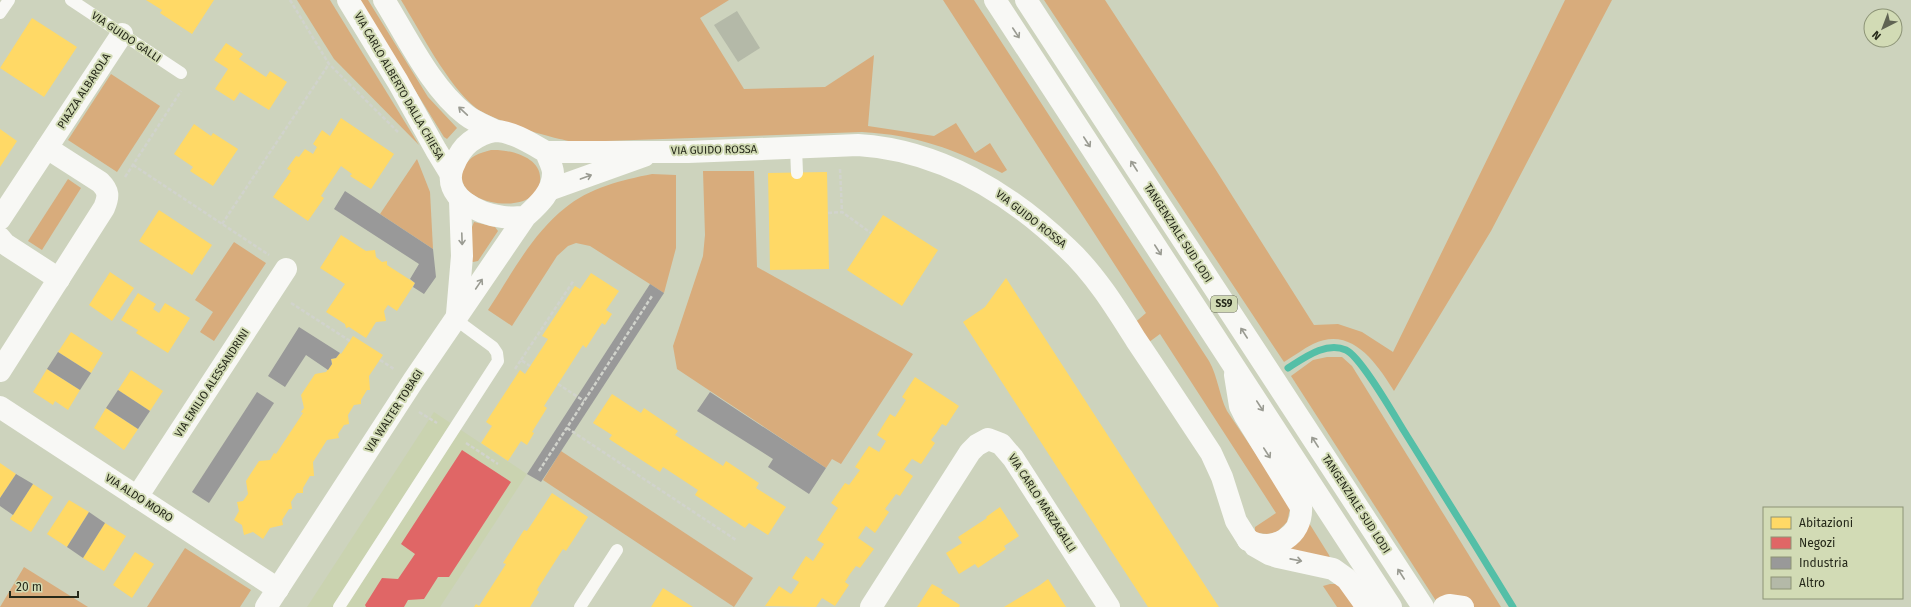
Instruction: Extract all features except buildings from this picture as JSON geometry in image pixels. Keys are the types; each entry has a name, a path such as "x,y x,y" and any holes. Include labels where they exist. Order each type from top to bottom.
{"main road":[{"name":"VIA CARLO ALBERTO DALLA CHIESA","path":"348,0 398,82 450,173"},
{"path":"384,0 418,56 444,93 466,115 496,131 510,134 546,152 554,172 549,190 539,204 525,217 504,218 479,210 460,200 453,189 450,173 457,157 466,146 480,135 496,131"},
{"name":"SS9","path":"995,0 1391,607"},
{"name":"TANGENZIALE SUD LODI","path":"1026,0 1422,607"},
{"name":"PIAZZA ALBAROLA","path":"0,219 122,34"},
{"name":"VIA GUIDO ROSSA","path":"546,152 688,152 839,146 882,147 910,152 939,162 998,192 1034,219 1068,249 1106,294 1211,453 1222,477 1236,521 1248,540"},
{"path":"0,371 104,208 108,198 107,189 100,182 47,148"},
{"name":"VIA GUIDO ROSSA","path":"549,190 658,151"},
{"path":"456,318 462,256 460,200"},
{"name":"VIA WALTER TOBAGI","path":"266,607 456,318 525,217"},
{"path":"0,238 5,244 59,279"},
{"name":"VIA EMILIO ALESSANDRINI","path":"137,497 286,269"},
{"path":"1233,366 1240,406 1244,416 1302,507 1302,516 1299,524 1289,536 1281,542 1260,546 1248,540"},
{"name":"VIA ALDO MORO","path":"0,407 278,588"},
{"name":"VIA CARLO MARZAGALLI","path":"871,607 970,452 977,445 988,439 1001,444 1013,458 1109,607"},
{"path":"1248,540 1269,554 1333,569 1347,579 1367,607"},
{"path":"1444,607 1449,605 1463,607"}],"lane":[{"path":"0,13 8,0"},
{"name":"VIA GUIDO GALLI","path":"71,0 181,74"},
{"path":"796,148 797,173"},
{"path":"339,607 498,361 497,353 493,347 456,318"},
{"path":"580,607 617,550"}],"path":[{"path":"290,0 329,64 403,137"},
{"path":"222,224 329,64"},
{"path":"107,189 120,183 178,97 183,81 181,74"},
{"path":"839,146 842,212"},
{"path":"133,165 272,257 286,269"},
{"path":"828,213 842,212 871,233"},
{"path":"521,360 574,280"},
{"path":"272,291 350,341"},
{"path":"539,471 652,296"},
{"path":"558,384 584,401"},
{"path":"567,428 736,540"},
{"path":"466,443 498,464"}],"shaded area":[{"path":"297,0 330,0 419,145 334,59"},
{"path":"359,0 368,0 428,97 457,128 447,139 444,137"},
{"path":"401,0 729,0 700,18 744,89 825,87 874,55 868,126 934,136 956,123 975,153 990,143 1007,170 1002,173 951,150 918,140 900,136 862,132 576,142 539,133 509,124 476,108 455,86 445,72"},
{"path":"943,0 974,0 1209,361 1227,411 1282,493 1290,509 1287,522 1277,532 1268,534 1257,533 1255,531 1255,527 1276,513 1160,334 1145,345 1132,325 1146,313"},
{"path":"1044,0 1105,0 1214,167 1314,325 1338,324 1362,332 1393,352 1565,0 1612,0 1491,231 1394,391 1380,370 1362,350 1351,343 1340,340 1327,339 1313,344 1284,362"},
{"path":"111,74 160,106 117,172 68,140"},
{"path":"491,150 515,153 531,160 539,173 540,181 535,193 524,200 510,203 494,202 479,198 468,190 462,180 466,163 475,156"},
{"path":"417,159 430,192 433,249 380,214"},
{"path":"703,171 754,171 757,267 913,354 841,464 832,459 826,468 677,369 673,346 703,256 705,235"},
{"path":"652,174 676,175 676,248 664,293 590,246 576,243 568,246 557,256 512,326 488,310 532,242 553,218 565,208 584,195 595,190 618,182"},
{"path":"68,179 81,188 42,250 28,241"},
{"path":"474,222 495,227 498,231 478,261 473,262 471,261 472,227"},
{"path":"234,242 266,263 214,341 200,332 213,312 195,300"},
{"path":"1327,357 1342,357 1352,366 1501,607 1440,607 1291,376 1313,360"},
{"path":"434,412 527,474 440,607 307,607"},
{"path":"561,451 753,578 734,607 543,480"},
{"path":"1309,523 1329,555 1330,558 1282,551"},
{"path":"185,548 251,590 240,607 147,607"},
{"path":"24,567 88,607 0,607"},
{"path":"1337,584 1357,607 1337,607 1323,586"}],"waterway":[{"path":"1288,368 1316,352 1331,348 1346,350 1360,363 1385,400 1513,607"}]}
